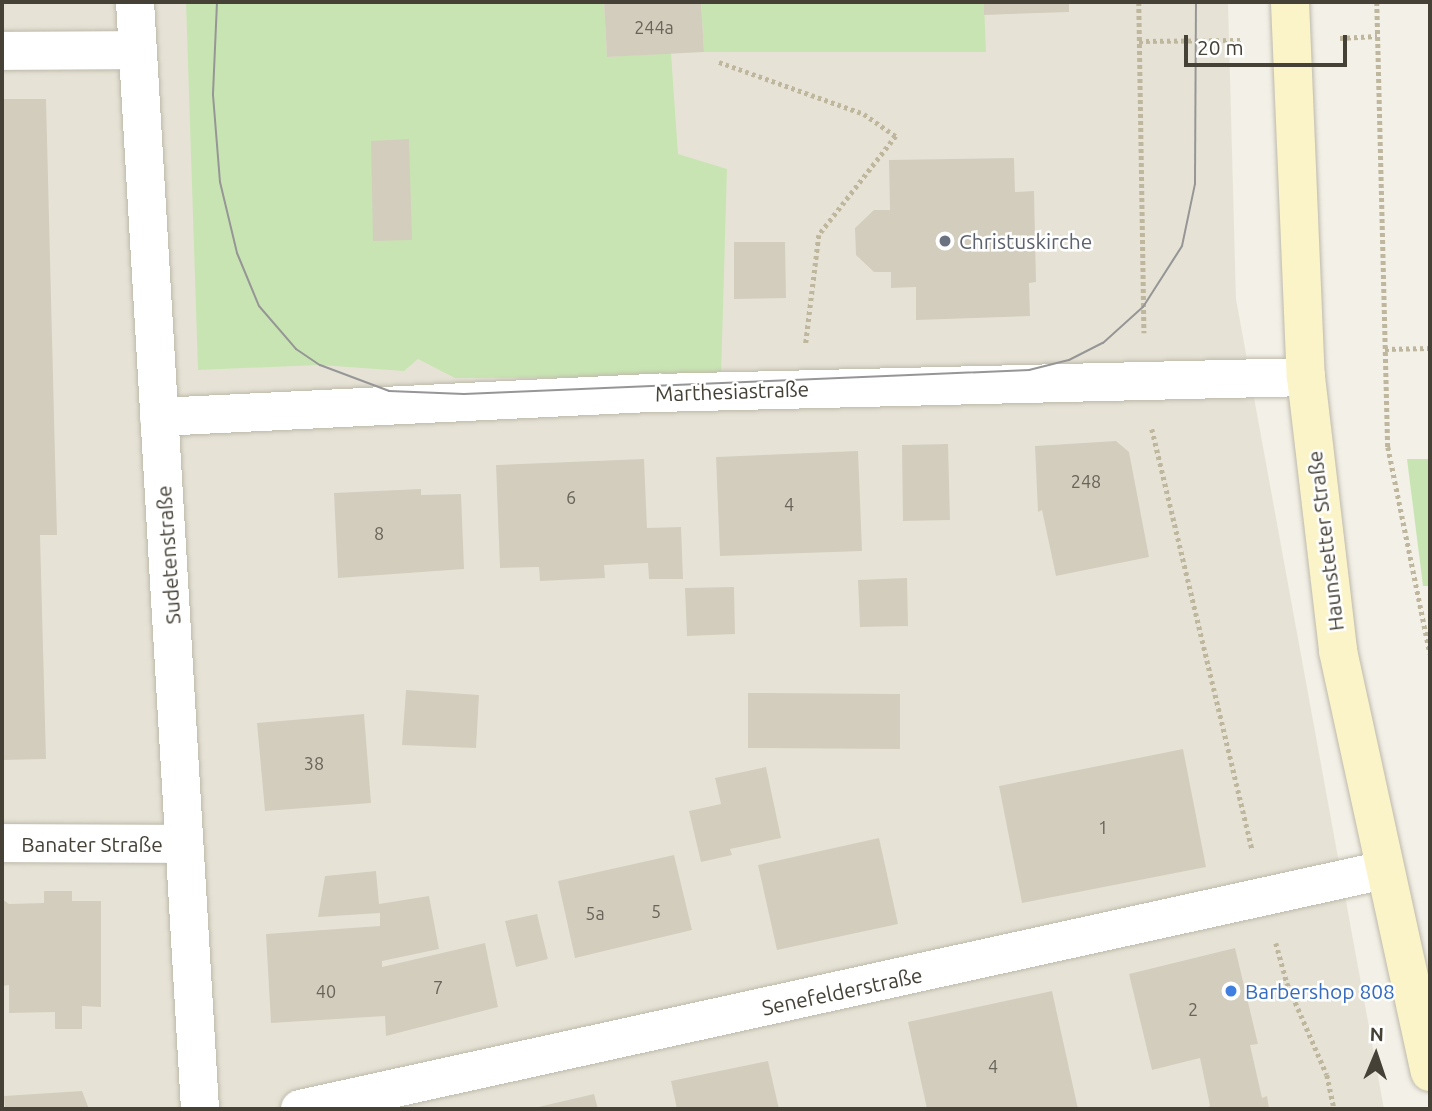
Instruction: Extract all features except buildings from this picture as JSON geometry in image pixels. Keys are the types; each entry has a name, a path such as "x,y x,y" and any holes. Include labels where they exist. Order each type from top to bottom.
{"main road":[{"name":"Haunstetter Straße","path":"1290,2 1306,377 1338,651 1430,1072"}],"street":[{"name":"Sudetenstraße","path":"135,2 182,844 200,1109"},
{"path":"2,51 136,50"},
{"name":"Marthesiastraße","path":"159,417 657,393 1306,377"},
{"name":"Banater Straße","path":"2,843 182,844"},
{"name":"Senefelderstraße","path":"300,1109 1384,870"}],"path":[{"path":"1139,2 1144,379 1159,469 1263,898 1287,983 1327,1075 1334,1109"},
{"path":"1377,2 1388,447 1430,653"},
{"path":"719,62 864,114 895,135 819,234 805,357"},
{"path":"1385,349 1430,348"}],"shaded area":[{"path":"2,2 1228,2 1236,299 1384,1109 2,1109"}],"green space":[{"path":"186,2 604,2 607,57 671,53 678,154 727,169 721,377 455,378 418,359 404,371 320,365 198,370"},
{"path":"701,2 984,2 986,52 704,52"},
{"path":"1407,459 1430,459 1430,586 1423,586"}],"tram line":[{"path":"217,2 213,95 220,182 237,253 259,306 296,349 320,365 389,391 464,394 1029,370 1069,360 1103,343 1143,307 1182,246 1195,184 1196,2"}],"place":[{"name":"Christuskirche","path":"945,241"},
{"name":"Barbershop 808","path":"1231,991"}]}
